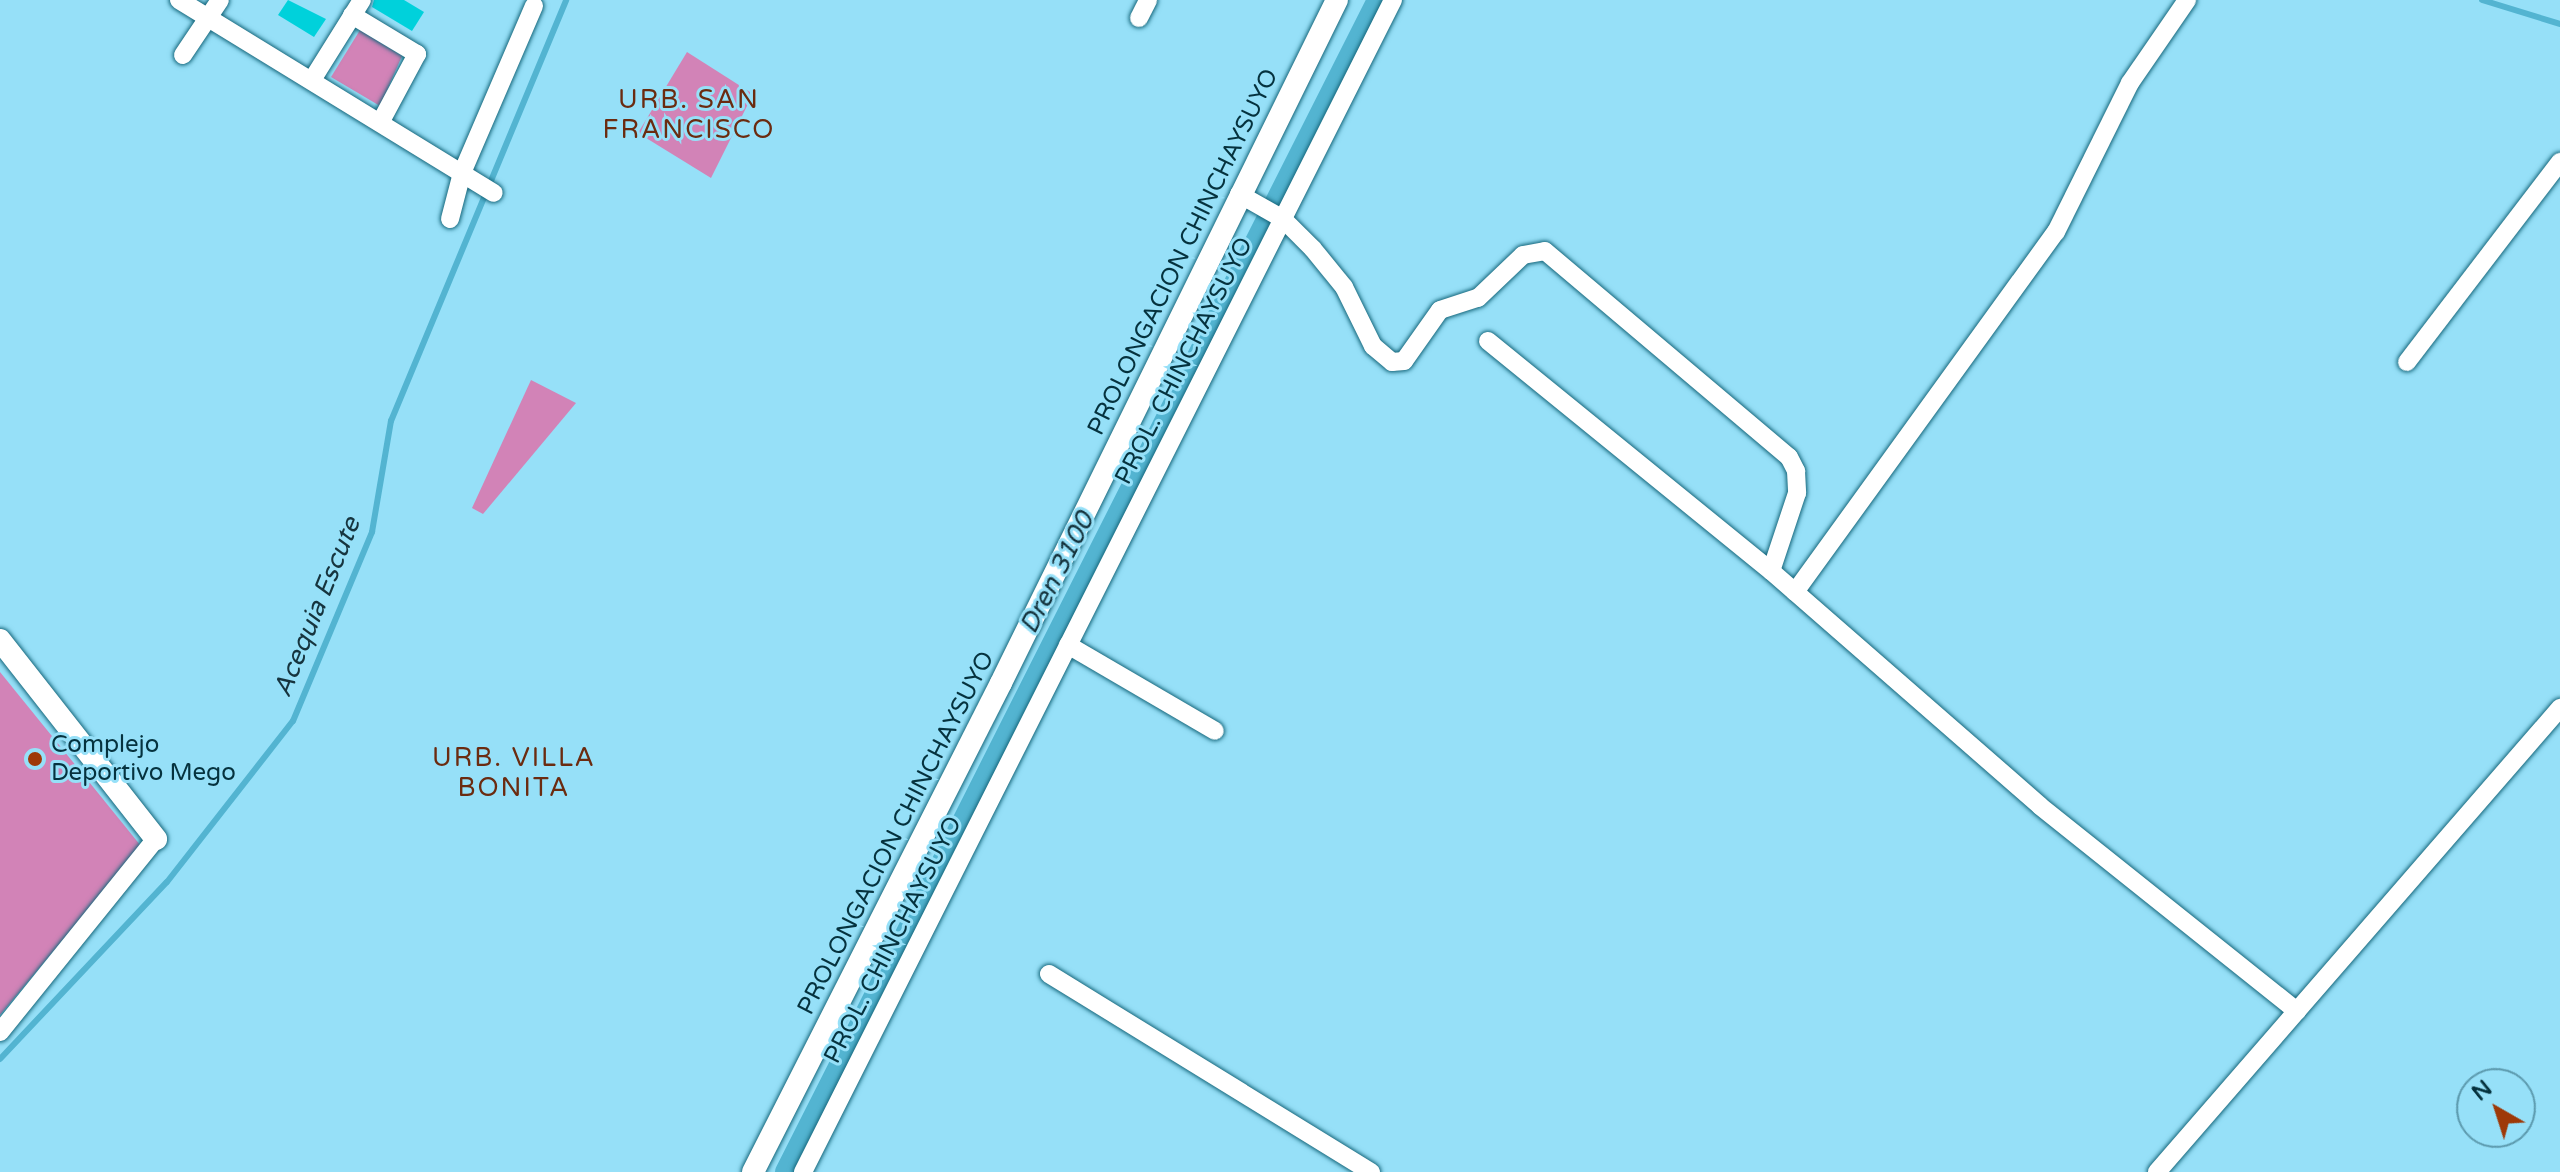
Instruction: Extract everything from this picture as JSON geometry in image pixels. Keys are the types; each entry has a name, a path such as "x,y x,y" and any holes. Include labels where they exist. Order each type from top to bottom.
{"street":[{"path":"179,0 487,188"},
{"path":"183,55 220,0"},
{"path":"1139,18 1148,0"},
{"name":"PROLONGACION CHINCHAYSUYO","path":"753,1172 1246,198 1337,0"},
{"name":"PROL. CHINCHAYSUYO","path":"803,1172 1280,217 1393,0"},
{"path":"1795,592 2056,232 2130,83 2187,0"},
{"path":"450,219 462,173 534,6"},
{"path":"312,80 357,8 417,54 380,123"},
{"path":"2407,362 2560,162"},
{"path":"1246,198 1280,217 1344,287 1373,346 1392,362 1404,361 1440,310 1478,298 1523,255 1545,251 1789,457 1796,471 1797,493 1771,571"},
{"path":"1488,341 1771,571 2040,806 2297,1011"},
{"path":"0,640 156,839 0,1032"},
{"path":"1068,645 1215,731"},
{"path":"2157,1172 2560,708"},
{"path":"1049,974 1371,1172"}],"shaded area":[{"path":"360,30 402,56 380,106 331,77"},
{"path":"687,52 753,94 711,178 638,133"},
{"path":"531,380 576,403 483,514 472,508"},
{"name":"Complejo Deportivo Mego","path":"0,672 141,846 0,1015"}],"building":[{"path":"288,0 326,19 314,37 278,15"},
{"path":"374,0 404,0 424,12 412,31 372,7"}],"waterway":[{"name":"Acequia Escute","path":"0,1059 167,882 293,721 372,532 391,421 566,0"},
{"name":"Dren 3100","path":"786,1172 1378,0"},
{"path":"2482,0 2560,24"}],"place":[{"name":"Complejo Deportivo Mego","path":"35,759"}],"district":[{"name":"URB. SAN FRANCISCO","path":"689,115"},
{"name":"URB. VILLA BONITA","path":"514,773"}]}
